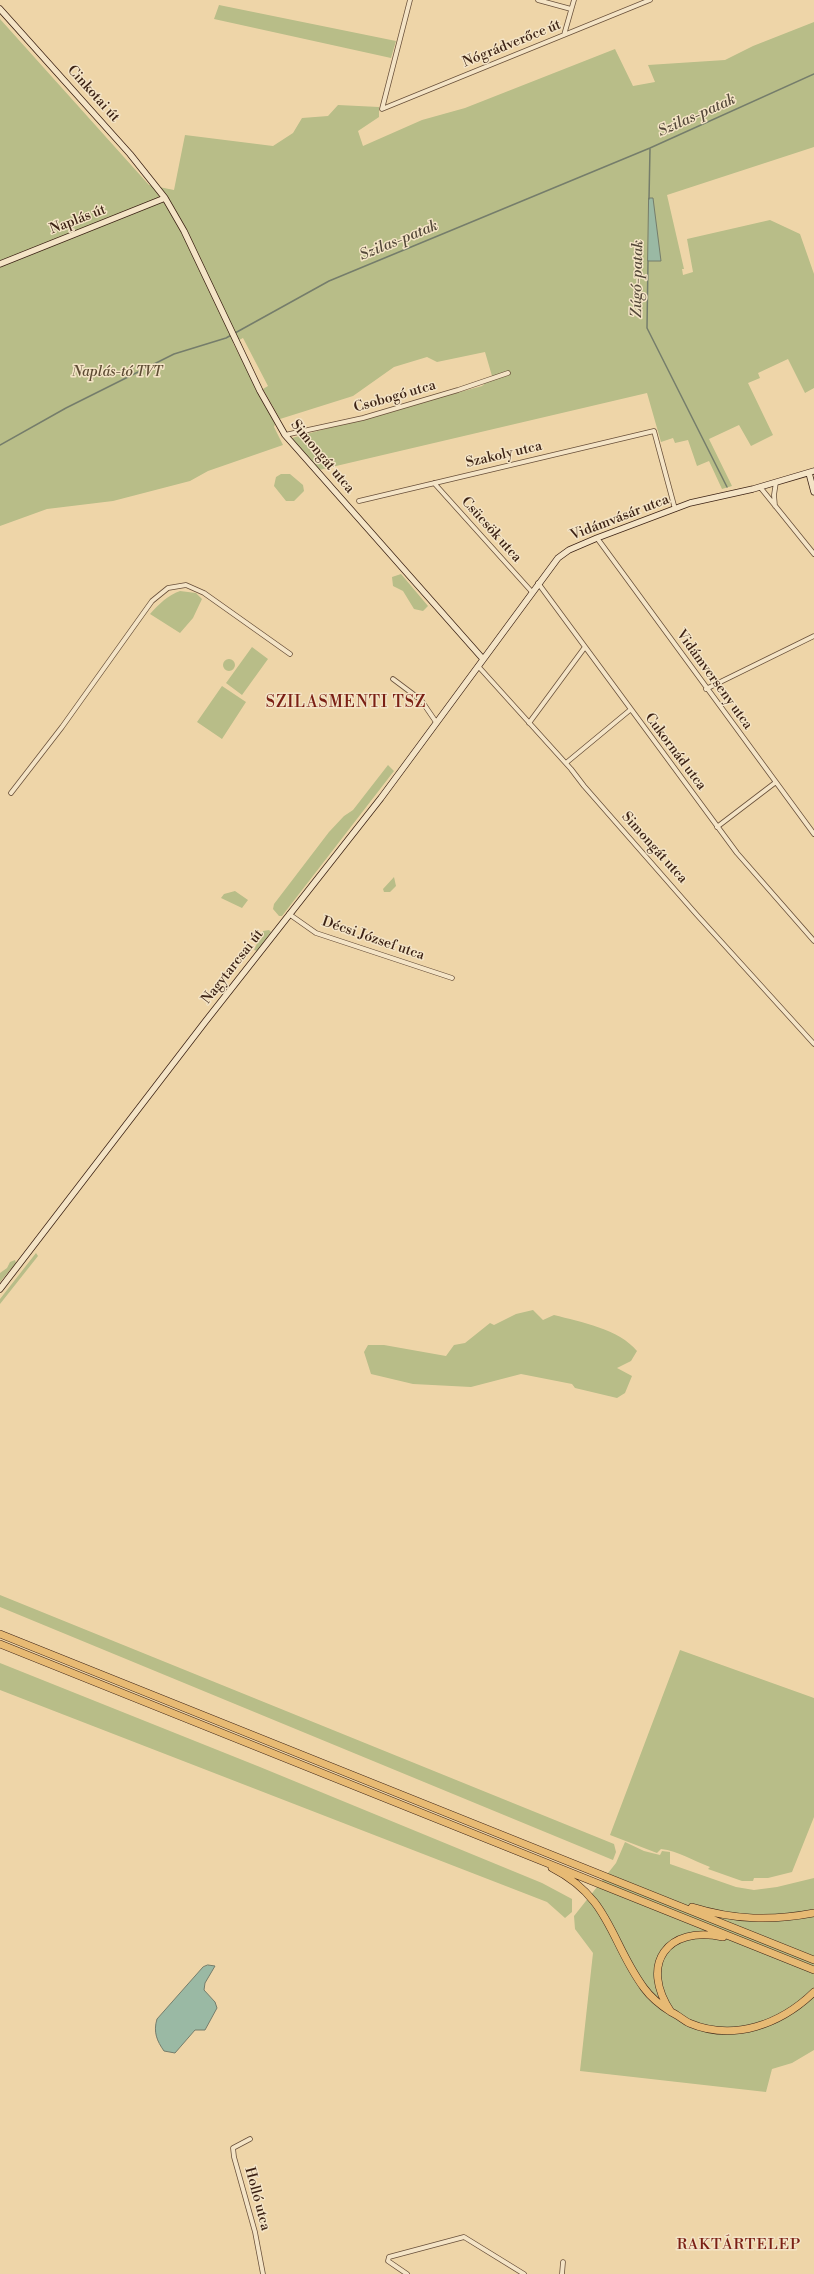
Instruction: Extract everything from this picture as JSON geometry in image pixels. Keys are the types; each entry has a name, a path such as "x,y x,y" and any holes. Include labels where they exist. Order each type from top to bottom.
{"highway":[{"path":"0,1634 814,1960"},
{"path":"0,1644 814,1970"},
{"path":"518,1851 566,1875 591,1896 606,1916 644,1988 658,2004 683,2020 704,2028 741,2030 761,2026 780,2018 813,1993"},
{"path":"676,1905 692,1907 723,1916 762,1919 814,1913"},
{"path":"671,2012 661,1995 656,1977 659,1963 667,1949 680,1939 699,1934 746,1942"}],"main road":[{"name":"Cinkotai út","path":"0,9 130,154 165,198"},
{"name":"Naplás út","path":"0,264 165,198"},
{"name":"Simongát utca","path":"165,198 184,231 260,391 285,435 483,659"},
{"name":"Vidámvásár utca","path":"483,659 538,583 562,555 597,538 675,509 702,500 760,488 811,472"},
{"path":"811,472 814,492"},
{"name":"Nagytarcsai út","path":"0,1289 289,914 381,798 483,659"}],"street":[{"name":"Nógrádverőce út","path":"410,0 382,109 650,0"},
{"path":"538,0 571,9"},
{"path":"564,35 574,0"},
{"name":"Csobogó utca","path":"285,435 363,418 458,390 508,373"},
{"name":"Szakoly utca","path":"359,501 654,431 675,509"},
{"path":"775,506 774,495 776,482"},
{"name":"Csücsök utca","path":"434,483 532,592"},
{"path":"760,488 814,554"},
{"name":"Vidámverseny utca","path":"597,538 706,689 814,834"},
{"name":"Cukornád utca","path":"538,583 736,853 814,941"},
{"path":"11,793 62,727 152,601 162,591 186,585 204,593 290,654"},
{"path":"706,689 814,636"},
{"path":"528,723 585,646"},
{"name":"Simongát utca","path":"478,666 528,723 566,763 697,915 814,1044"},
{"path":"393,679 421,700 436,722"},
{"path":"566,763 630,710"},
{"path":"717,827 776,782"},
{"name":"Décsi József utca","path":"289,914 316,933 452,978"},
{"name":"Holló utca","path":"250,2139 237,2144 233,2148 234,2157 255,2232 263,2274"},
{"path":"407,2274 387,2259 389,2257 464,2237 524,2274"},
{"path":"562,2274 563,2262"}],"green space":[{"path":"219,5 396,41 391,58 214,19"},
{"name":"Naplás-tó TVT","path":"0,19 149,185 174,190 185,135 273,146 293,133 302,118 328,116 338,105 379,107 379,117 358,131 363,146 422,120 465,108 615,49 633,86 655,82 648,65 725,60 753,46 814,22 814,147 667,195 684,269 682,269 683,275 693,272 687,239 770,220 800,234 814,274 814,388 805,393 788,359 758,373 760,378 748,383 773,435 751,446 739,425 709,439 732,486 722,489 709,461 697,466 688,440 675,443 673,438 661,442 647,393 319,470 292,438 482,386 492,376 485,352 437,362 427,357 394,367 353,396 280,419 263,389 268,386 243,338 233,343 275,424 274,427 283,445 208,471 190,481 113,501 47,509 0,526"},
{"path":"281,474 290,474 303,485 304,491 294,501 286,501 274,486 276,477"},
{"path":"401,574 428,606 423,611 414,609 403,591 393,586 392,577"},
{"path":"180,591 196,593 202,599 193,618 180,633 150,614 164,600"},
{"path":"252,647 268,659 242,695 226,683"},
{"path":"227,659 231,659 235,665 231,671 227,671 223,667 223,663"},
{"path":"222,686 246,702 222,739 197,722"},
{"path":"388,765 394,771 282,916 279,916 273,909 274,904 329,832 344,816 353,810"},
{"path":"394,877 396,886 390,892 384,892 383,889"},
{"path":"235,891 248,900 242,908 221,898 224,894"},
{"path":"269,930 271,932 257,951 254,950 263,931"},
{"path":"36,1253 38,1256 0,1304 0,1299"},
{"path":"15,1260 16,1263 0,1282 0,1273 7,1268 10,1262"},
{"path":"533,1310 543,1320 554,1315 576,1320 599,1327 629,1343 637,1351 631,1361 617,1368 632,1376 625,1393 617,1398 575,1388 572,1384 521,1374 471,1387 413,1384 371,1374 364,1352 368,1345 384,1345 446,1356 454,1345 465,1343 490,1323 494,1325 516,1314"},
{"path":"0,1595 614,1844 616,1852 613,1860 0,1607"},
{"path":"680,1650 814,1698 814,1817 792,1872 768,1878 754,1878 753,1881 742,1881 708,1869 710,1867 686,1856 661,1849 657,1853 610,1835"},
{"path":"0,1663 260,1767 542,1883 572,1899 572,1912 565,1918 547,1902 0,1690"},
{"path":"625,1842 644,1851 660,1855 662,1851 670,1852 670,1864 736,1887 754,1890 777,1887 814,1878 814,2050 792,2063 772,2069 766,2092 580,2071 593,1953 575,1929 574,1916 616,1863"}],"shaded area":[{"path":"649,198 653,198 661,261 648,261"},
{"path":"208,1965 215,1966 205,1983 204,1990 215,2002 217,2008 205,2030 195,2030 175,2053 164,2051 156,2036 155,2028 157,2019 203,1967"}],"waterway":[{"name":"Szilas-patak","path":"0,445 66,408 174,354 226,338 329,281 650,148 814,74"},
{"name":"Zúgó-patak","path":"649,199 650,149"},
{"name":"Zúgó-patak","path":"648,261 647,328 727,487"}],"district":[{"name":"SZILASMENTI TSZ","path":"346,703"},
{"name":"RAKTÁRTELEP","path":"739,2245"}]}
